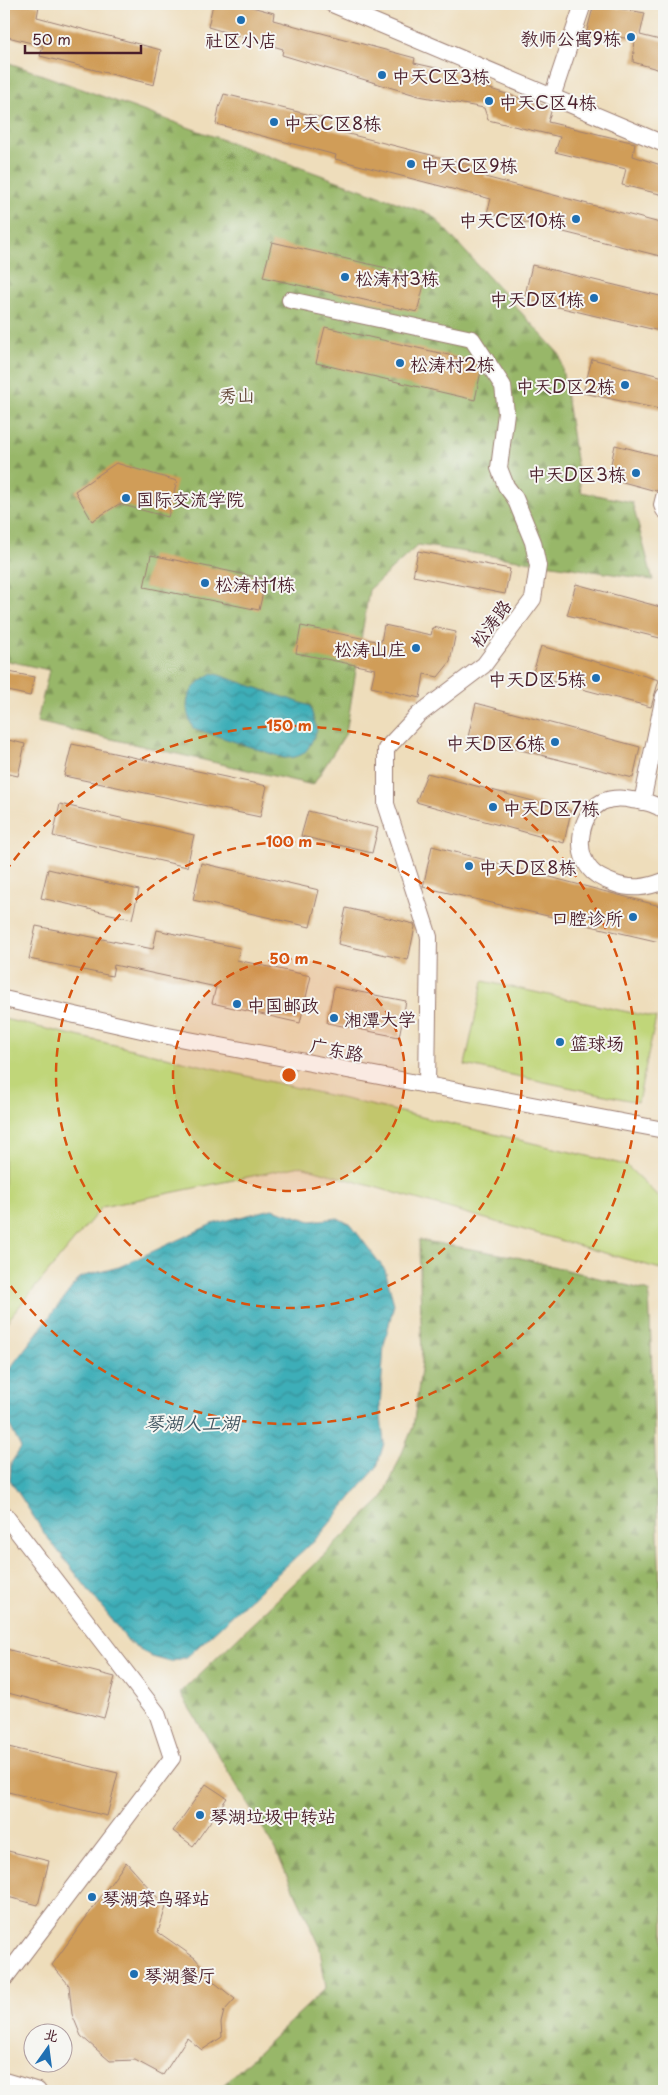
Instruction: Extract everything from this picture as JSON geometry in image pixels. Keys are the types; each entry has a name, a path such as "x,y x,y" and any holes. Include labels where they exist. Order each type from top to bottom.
{"street":[{"path":"332,4 664,144"},
{"path":"552,97 583,4"},
{"name":"松涛路","path":"290,300 472,339 503,386 506,413 499,468 506,486 515,498 533,542 538,566 533,599 484,665 418,716 386,749 386,804 429,937 427,1086"},
{"path":"664,497 662,504 664,510"},
{"path":"642,802 664,696"},
{"path":"664,811 659,806 642,802 615,799 602,802 590,812 583,827 581,843 584,859 590,870 603,879 620,886 635,889 664,881"},
{"name":"广东路","path":"4,999 168,1036 664,1130"},
{"path":"4,1514 158,1713 172,1758 4,1979"},
{"path":"4,2081 38,2091"}],"green space":[{"name":"秀山","path":"4,61 432,215 560,355 581,492 632,502 653,580 418,545 369,590 346,733 313,785 37,722 49,670 4,660"},
{"name":"篮球场","path":"483,981 656,1018 638,1102 465,1065"},
{"path":"4,1019 626,1165 664,1202 664,1270 301,1166 102,1207 4,1325"},
{"path":"419,1240 517,1257 649,1291 664,1696 664,2091 217,2091 326,1988 319,1944 272,1843 180,1693 383,1498 413,1427 422,1362"}],"water":[{"path":"213,673 310,706 317,730 306,751 292,758 284,758 193,728 187,710 189,696 198,683"},
{"name":"琴湖人工湖","path":"272,1209 311,1221 338,1218 351,1225 385,1270 394,1304 384,1345 380,1407 384,1443 377,1467 320,1535 187,1657 170,1662 152,1657 129,1642 44,1533 10,1480 11,1463 21,1448 4,1414 4,1376 80,1277 119,1267 212,1224"}],"building":[{"path":"4,4 39,6 37,17 161,50 154,85 40,56 43,46 4,36"},
{"path":"213,4 241,4 274,13 273,20 415,58 414,63 484,79 488,81 487,88 552,108 548,122 635,143 633,156 664,166 664,195 622,185 626,169 555,152 560,137 488,120 484,108 419,96 282,55 283,49 208,27"},
{"name":"教师公寓9栋","path":"594,4 645,13 640,35 664,41 664,71 633,62 635,39 586,34"},
{"path":"224,94 331,120 329,129 486,169 485,177 664,224 664,257 487,213 491,199 335,159 336,155 216,124"},
{"name":"松涛村3栋","path":"272,242 426,277 417,312 263,277"},
{"name":"中天D区1栋","path":"532,265 664,297 664,332 524,299"},
{"name":"松涛村2栋","path":"325,327 475,361 481,371 475,400 316,363"},
{"name":"中天D区2栋","path":"592,359 664,377 664,410 583,393"},
{"name":"中天D区3栋","path":"615,445 664,457 664,467 659,489 656,491 608,478"},
{"name":"国际交流学院","path":"116,463 177,481 168,517 119,504 92,521 75,491"},
{"path":"418,551 510,569 505,594 413,576"},
{"name":"松涛村1栋","path":"151,555 266,579 259,610 144,587"},
{"path":"576,584 664,608 664,639 567,615"},
{"name":"松涛山庄","path":"384,625 431,635 433,627 456,632 450,662 438,677 424,674 420,698 371,687 375,669 296,653 301,626 381,642"},
{"name":"中天D区5栋","path":"541,646 659,680 651,707 532,676"},
{"path":"4,671 34,677 30,696 4,690"},
{"name":"中天D区6栋","path":"476,703 640,747 633,778 468,737"},
{"path":"4,739 25,744 18,776 4,773"},
{"path":"72,744 267,786 260,817 64,776"},
{"name":"中天D区7栋","path":"427,773 571,811 564,843 416,802"},
{"path":"60,804 194,835 187,867 53,836"},
{"path":"308,811 378,828 372,853 301,836"},
{"name":"中天D区8栋","path":"432,846 664,907 664,943 423,887"},
{"path":"201,863 319,890 310,927 193,900"},
{"path":"48,869 139,890 132,919 41,898"},
{"path":"346,908 414,924 408,960 338,944"},
{"path":"36,926 153,949 157,930 240,948 237,960 311,976 300,1023 212,1003 216,987 114,965 112,976 29,959"},
{"path":"334,987 406,1001 399,1037 327,1023"},
{"path":"6,1649 115,1677 104,1718 4,1692 4,1659"},
{"path":"4,1746 118,1773 107,1816 4,1791"},
{"name":"琴湖垃圾中转站","path":"206,1784 227,1798 193,1846 173,1831"},
{"path":"4,1850 49,1861 38,1905 4,1896"},
{"name":"琴湖餐厅","path":"126,1862 166,1907 158,1932 195,1958 215,1983 235,1999 224,2011 221,2023 222,2037 202,2050 187,2038 163,2075 135,2060 110,2061 81,2036 72,2014 69,1985 52,1965"}],"place":[{"name":"社区小店","path":"241,20"},
{"name":"教师公寓9栋","path":"631,37"},
{"name":"中天C区3栋","path":"382,75"},
{"name":"中天C区4栋","path":"489,101"},
{"name":"中天C区8栋","path":"274,122"},
{"name":"中天C区9栋","path":"411,164"},
{"name":"中天C区10栋","path":"576,219"},
{"name":"松涛村3栋","path":"345,277"},
{"name":"中天D区1栋","path":"594,298"},
{"name":"松涛村2栋","path":"400,363"},
{"name":"中天D区2栋","path":"625,385"},
{"name":"中天D区3栋","path":"636,473"},
{"name":"国际交流学院","path":"126,498"},
{"name":"松涛村1栋","path":"205,583"},
{"name":"松涛山庄","path":"416,648"},
{"name":"中天D区5栋","path":"596,678"},
{"name":"中天D区6栋","path":"555,742"},
{"name":"中天D区7栋","path":"493,807"},
{"name":"中天D区8栋","path":"469,866"},
{"name":"口腔诊所","path":"633,917"},
{"name":"中国邮政","path":"237,1004"},
{"name":"湘潭大学","path":"334,1018"},
{"name":"篮球场","path":"560,1042"},
{"name":"琴湖垃圾中转站","path":"200,1815"},
{"name":"琴湖菜鸟驿站","path":"92,1897"},
{"name":"琴湖餐厅","path":"134,1974"}]}
